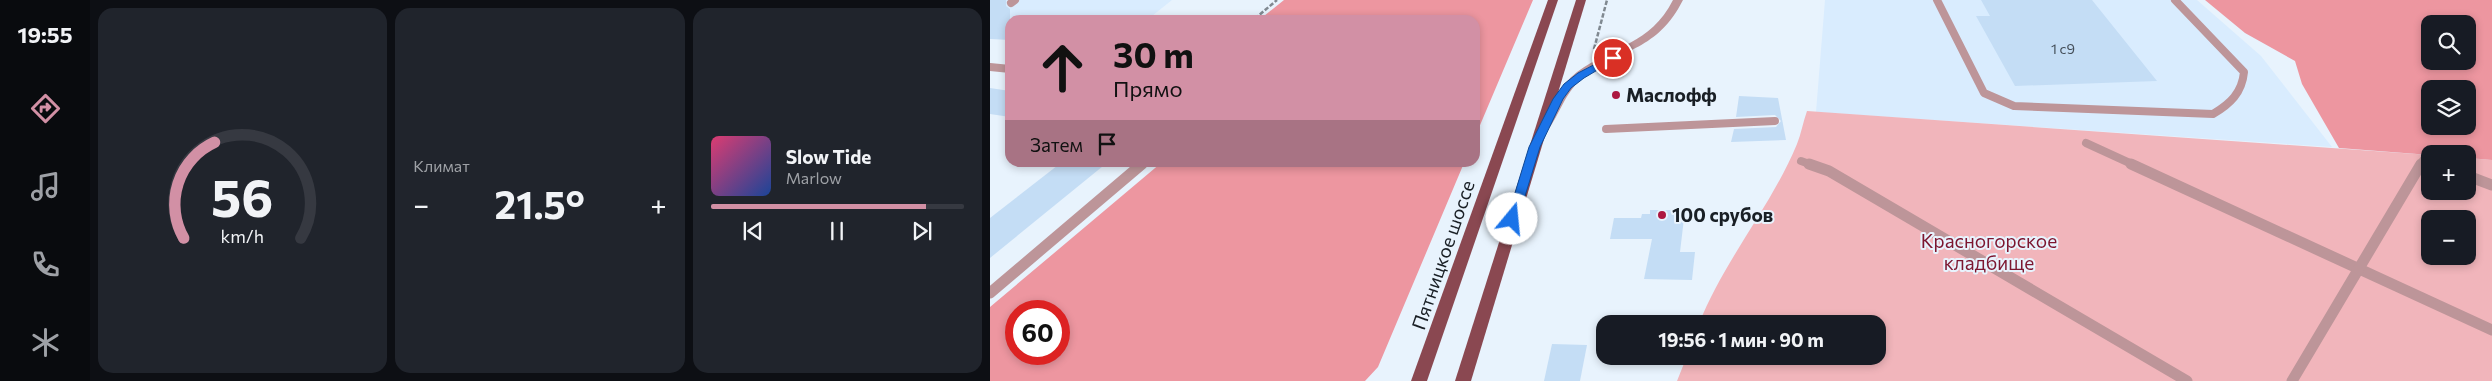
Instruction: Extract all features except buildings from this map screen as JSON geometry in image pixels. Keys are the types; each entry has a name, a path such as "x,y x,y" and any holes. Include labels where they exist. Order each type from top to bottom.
{"main road":[{"name":"Пятницкое шоссе","path":"1419,381 1553,0"},
{"path":"1463,381 1581,0"}],"street":[{"path":"1534,147 1558,99 1567,86 1581,76 1647,39 1662,26 1678,0"}],"lane":[{"path":"1937,0 1984,93 2014,106 2214,114 2228,106 2243,86 2244,72 2175,0"},
{"path":"990,67 1005,68"},
{"path":"1606,130 1776,122"},
{"path":"2086,143 2492,330"},
{"path":"1801,161 1829,171 2187,381"},
{"path":"2292,381 2421,164"},
{"path":"990,293 1138,167"},
{"path":"2476,179 2492,185"}],"path":[{"path":"1259,15 1277,0"},
{"path":"1607,0 1593,48 1599,54 1613,58"}],"shaded area":[{"path":"990,0 1172,0 1153,15 1005,15 1005,18 990,17"},
{"path":"1284,0 1533,0 1480,125 1480,15 1265,15"},
{"path":"1825,0 2197,0 2261,56 2332,147 1816,112"},
{"path":"2205,0 2492,0 2492,160 2476,159 2476,145 2421,145 2421,154 2339,148 2302,84 2295,61 2245,33"},
{"path":"1156,167 1462,167 1378,367 1365,381 990,381 990,307"}],"green space":[{"name":"Красногорское кладбище","path":"1807,111 2421,154 2421,200 2476,200 2476,159 2492,160 2492,381 1677,381 1683,365 1886,365 1886,315 1703,315 1721,278 1774,190 1797,144"}],"place":[{"name":"Маслофф","path":"1616,95"},
{"name":"100 срубов","path":"1662,215"}],"route":[{"path":"1512,219 1534,147 1558,99 1567,86 1613,58"}]}
